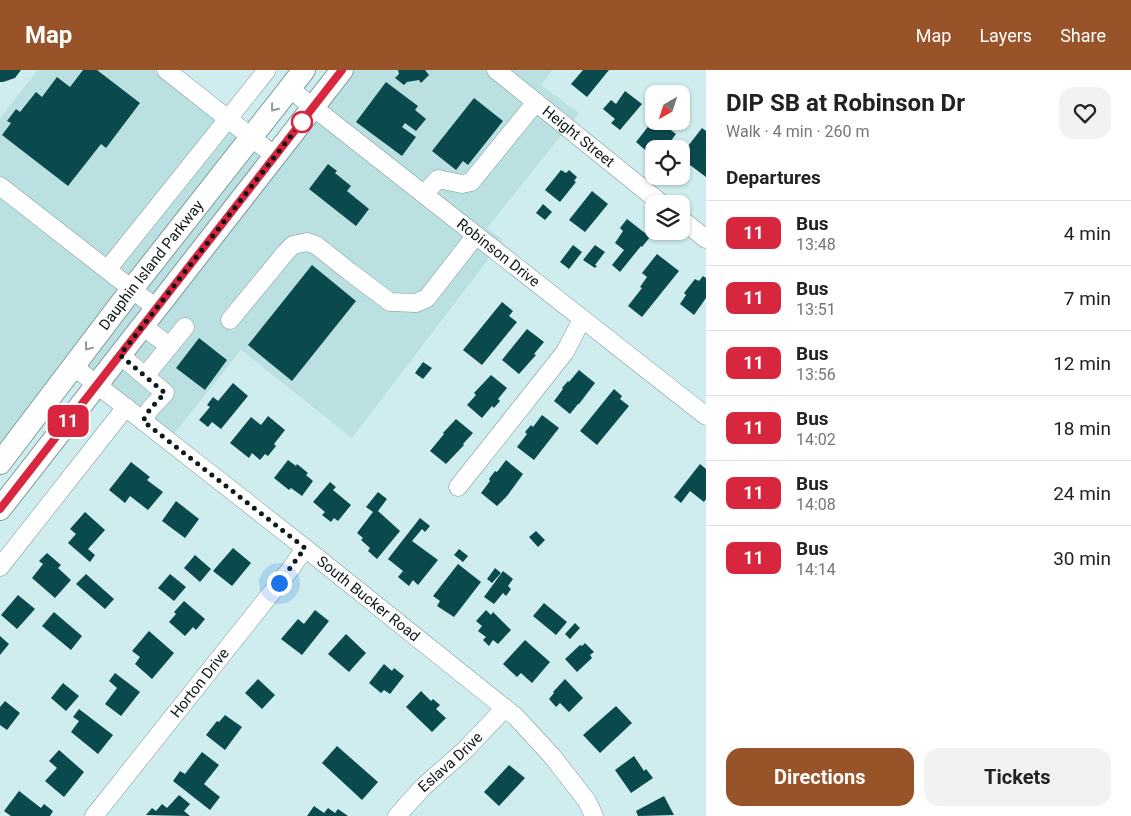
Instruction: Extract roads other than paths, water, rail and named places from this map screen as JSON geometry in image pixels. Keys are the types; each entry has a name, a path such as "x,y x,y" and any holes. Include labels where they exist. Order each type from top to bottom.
{"main road":[{"name":"Dauphin Island Parkway","path":"0,463 132,289 304,70"},
{"name":"Dauphin Island Parkway","path":"0,509 342,70"}],"street":[{"path":"166,70 275,156"},
{"path":"107,270 267,70"},
{"name":"Height Street","path":"496,70 651,195"},
{"name":"Robinson Drive","path":"290,89 706,416"},
{"path":"424,194 438,179 462,184 471,182 536,102"},
{"path":"0,186 156,308"},
{"path":"690,227 706,240"},
{"path":"230,320 286,252 293,245 300,242 316,245 390,302 416,303 427,298 476,235"},
{"path":"458,487 565,352 582,319"},
{"path":"143,326 169,346"},
{"path":"145,376 185,327"},
{"path":"120,355 165,393 150,409 143,421"},
{"name":"South Bucker Road","path":"73,366 516,717 552,756 587,802 594,816"},
{"path":"0,567 126,407"},
{"name":"Horton Drive","path":"94,816 292,567 305,548"},
{"name":"Eslava Drive","path":"397,816 423,787 465,750 505,708"}]}
